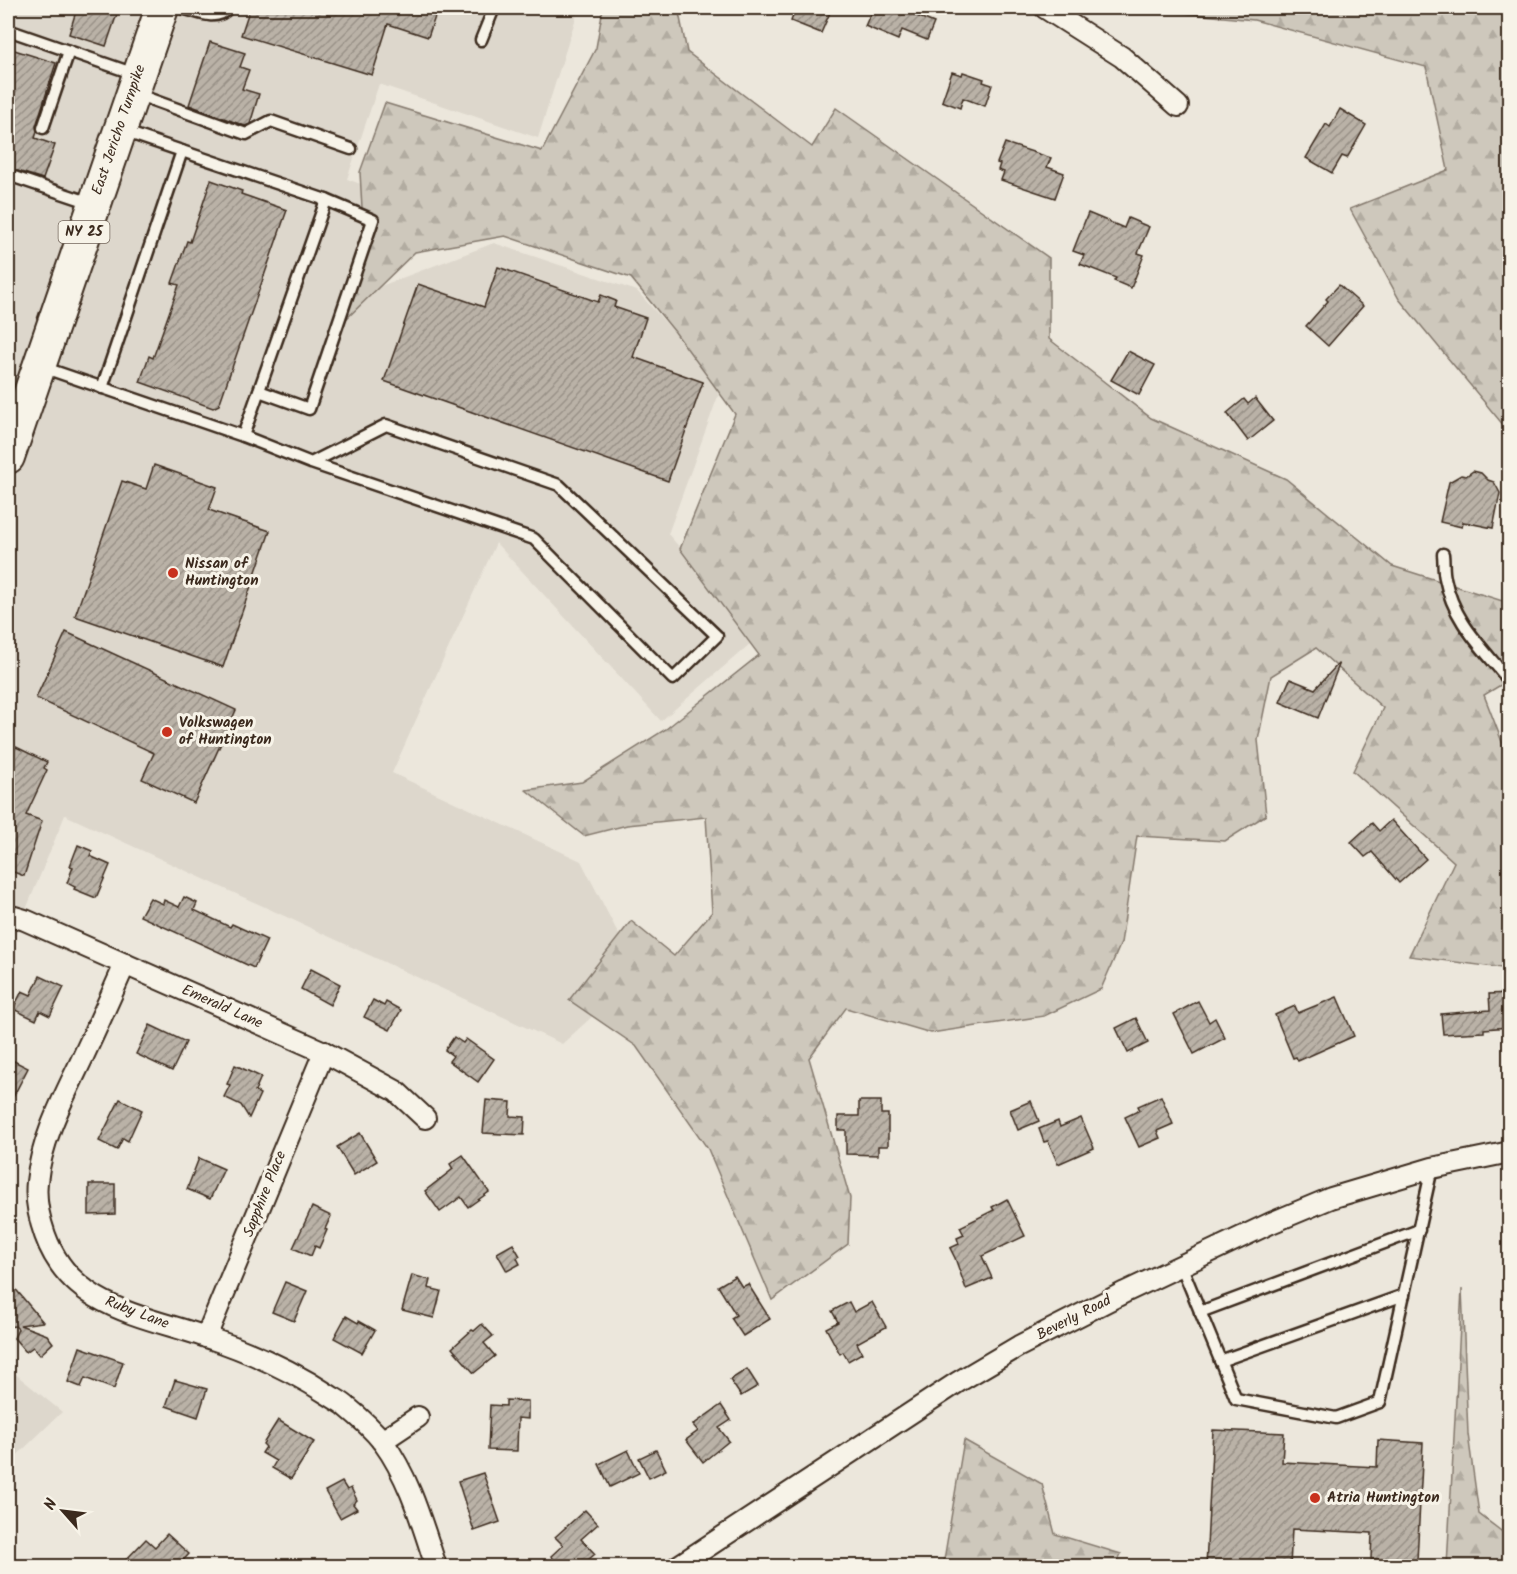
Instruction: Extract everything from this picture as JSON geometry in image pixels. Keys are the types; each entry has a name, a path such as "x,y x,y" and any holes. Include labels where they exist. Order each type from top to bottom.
{"main road":[{"name":"East Jericho Turnpike","path":"8,457 162,8"}],"street":[{"path":"1045,8 1122,57 1178,106"},
{"name":"Emerald Lane","path":"8,915 25,920 324,1052 396,1091 425,1118"},
{"name":"Ruby Lane","path":"125,964 45,1142 37,1182 39,1217 50,1250 76,1284 106,1303 265,1359 308,1381 347,1407 382,1441 404,1478 417,1508 436,1566"},
{"name":"Sapphire Place","path":"206,1337 324,1052"},
{"name":"Beverly Road","path":"678,1566 958,1382 1019,1346 1181,1265 1271,1223 1332,1198 1432,1168 1509,1152"},
{"path":"382,1441 418,1417"}],"lane":[{"path":"182,8 210,16 224,13 228,8"},
{"path":"481,40 494,8"},
{"path":"8,30 69,51 246,134 271,121 351,149"},
{"path":"43,128 69,51"},
{"path":"120,129 326,200 373,220 309,410 259,391"},
{"path":"102,388 182,151"},
{"path":"8,175 94,204"},
{"path":"243,436 326,200"},
{"path":"39,366 243,436 311,463 534,539 673,679 717,636 559,485 386,425 311,463"},
{"path":"1443,555 1444,577 1453,607 1462,623 1509,683"},
{"path":"1181,1265 1236,1399 1336,1418 1380,1402 1432,1168"},
{"path":"1200,1312 1419,1230"},
{"path":"1220,1361 1404,1295"}],"shaded area":[{"path":"8,8 579,8 538,138 379,84 347,179 396,197 365,292 494,243 637,291 722,385 668,534 758,637 661,721 496,543 392,773 581,861 639,974 562,1044 65,815 8,953"},
{"path":"8,1368 62,1412 8,1464"}],"green space":[{"path":"603,8 678,8 687,52 812,147 836,108 1049,258 1049,339 1151,418 1286,479 1392,566 1509,603 1509,680 1484,695 1509,760 1509,969 1409,956 1454,862 1353,771 1383,708 1316,648 1271,676 1258,740 1266,815 1225,841 1137,836 1121,943 1101,989 1044,1016 931,1033 846,1008 809,1058 850,1198 848,1244 772,1300 708,1149 636,1046 569,1000 631,921 674,956 712,912 706,817 627,825 584,836 526,790 582,782 666,729 759,655 680,549 735,414 675,332 631,278 505,236 415,252 341,324 364,244 360,172 385,103 542,151 596,48"},
{"path":"1178,8 1509,8 1509,432 1399,299 1350,209 1448,170 1426,67 1254,20 1172,12"},
{"path":"1462,1289 1468,1434 1479,1514 1509,1537 1509,1566 1447,1566"},
{"path":"964,1440 1042,1484 1055,1534 1121,1554 1115,1566 943,1566"}],"building":[{"path":"77,8 119,8 106,46 69,34"},
{"path":"250,8 438,8 428,37 388,24 372,75 241,35"},
{"path":"796,8 832,8 821,33 791,21"},
{"path":"873,8 908,8 907,12 934,23 927,40 902,30 898,40 865,26"},
{"path":"210,42 245,53 240,67 249,70 242,89 259,94 250,124 245,126 189,105"},
{"path":"8,48 56,63 36,126 35,138 55,145 43,179 8,168"},
{"path":"952,72 962,75 963,72 984,79 983,82 992,85 985,106 963,98 960,108 942,101"},
{"path":"1340,109 1366,125 1347,158 1342,156 1332,173 1306,158 1326,124 1330,127"},
{"path":"1005,143 1051,158 1047,167 1064,173 1055,198 1001,180 1004,172 998,170 1000,164 997,163"},
{"path":"211,180 242,191 241,194 287,210 219,405 213,408 140,382 149,356 153,358 179,285 172,283 187,241 190,242"},
{"path":"1088,213 1124,228 1128,218 1149,227 1138,253 1144,255 1131,288 1114,281 1116,278 1080,264 1084,255 1073,251"},
{"path":"498,267 598,302 601,295 616,301 614,307 646,318 633,357 703,382 668,481 384,381 418,284 484,307"},
{"path":"1339,285 1363,306 1328,346 1306,326"},
{"path":"1128,351 1155,365 1139,395 1111,380"},
{"path":"1255,398 1273,421 1248,441 1227,413 1244,399 1248,404"},
{"name":"Nissan of Huntington","path":"154,465 217,487 209,510 270,531 223,667 75,616 122,481 146,489"},
{"path":"1473,471 1481,473 1494,482 1500,493 1493,528 1463,522 1462,527 1440,522 1449,482"},
{"name":"Volkswagen of Huntington","path":"66,632 236,710 194,803 142,779 154,753 36,698"},
{"path":"1338,664 1318,718 1280,702 1290,679 1315,689"},
{"path":"8,743 47,762 44,768 47,770 26,815 42,821 24,876 8,870"},
{"path":"1391,820 1426,859 1399,883 1372,852 1365,857 1351,842 1372,823 1379,831"},
{"path":"78,845 92,851 90,856 110,865 96,898 74,889 75,887 67,883 73,867 70,866"},
{"path":"184,897 197,903 194,910 230,927 232,924 267,940 254,968 140,916 150,898 163,904 164,900 179,907"},
{"path":"311,969 340,984 330,1005 301,989"},
{"path":"40,976 64,987 50,1016 40,1011 36,1020 13,1009 22,991 31,995"},
{"path":"1507,993 1509,1027 1484,1029 1484,1032 1443,1034 1441,1014 1490,1010 1489,994"},
{"path":"1337,997 1354,1036 1298,1061 1296,1057 1293,1058 1275,1015 1295,1006 1298,1013"},
{"path":"373,1000 384,1006 386,1002 401,1010 390,1030 364,1017"},
{"path":"1198,1001 1209,1022 1215,1018 1225,1038 1194,1054 1174,1014"},
{"path":"1136,1018 1148,1043 1128,1053 1116,1028"},
{"path":"150,1025 186,1042 172,1071 136,1054"},
{"path":"454,1037 463,1043 466,1039 494,1059 478,1082 449,1061 453,1056 445,1050"},
{"path":"8,1058 28,1068 8,1107"},
{"path":"235,1065 261,1077 255,1091 260,1094 249,1118 241,1105 224,1097"},
{"path":"1161,1096 1173,1124 1157,1131 1160,1138 1139,1147 1125,1117 1140,1110 1138,1106"},
{"path":"120,1099 142,1110 128,1141 123,1138 117,1150 99,1141"},
{"path":"486,1100 511,1102 510,1116 525,1117 524,1135 483,1133"},
{"path":"859,1101 881,1101 881,1114 888,1114 888,1146 878,1146 878,1155 846,1154 846,1130 838,1130 838,1116 859,1116"},
{"path":"1031,1101 1039,1121 1018,1130 1010,1110"},
{"path":"1081,1118 1094,1148 1058,1164 1048,1141 1044,1142 1039,1129 1058,1121 1060,1127"},
{"path":"360,1133 377,1161 354,1175 337,1147"},
{"path":"463,1155 489,1192 468,1207 461,1197 440,1212 425,1191 453,1169 450,1164"},
{"path":"199,1158 224,1169 210,1199 187,1189"},
{"path":"89,1184 115,1184 115,1214 89,1215"},
{"path":"1007,1199 1025,1236 982,1256 992,1278 966,1289 950,1248 959,1244 957,1238 964,1235 960,1227 994,1210 992,1207"},
{"path":"312,1207 331,1216 319,1248 315,1246 311,1256 293,1248"},
{"path":"513,1244 520,1256 517,1258 520,1264 507,1271 497,1253"},
{"path":"412,1275 430,1280 428,1288 441,1291 434,1318 402,1310"},
{"path":"735,1276 742,1287 748,1284 770,1319 743,1336 731,1318 736,1315 718,1286"},
{"path":"8,1280 43,1322 20,1325 47,1335 53,1343 40,1355 33,1347 26,1352 14,1338 18,1329 15,1326 8,1327"},
{"path":"285,1282 307,1291 294,1321 272,1312"},
{"path":"849,1302 854,1312 872,1302 886,1327 857,1343 862,1353 848,1361 843,1352 840,1354 826,1328 838,1322 832,1311"},
{"path":"346,1316 375,1330 362,1353 334,1338"},
{"path":"482,1324 493,1336 484,1343 495,1356 474,1373 452,1348"},
{"path":"80,1347 123,1362 114,1389 85,1378 81,1387 68,1382"},
{"path":"747,1369 758,1386 741,1396 730,1380"},
{"path":"175,1380 207,1389 198,1417 166,1406"},
{"path":"506,1400 528,1401 528,1419 518,1418 517,1451 488,1450 490,1405 506,1406"},
{"path":"721,1405 731,1420 719,1428 729,1441 703,1462 686,1440 698,1431 693,1425"},
{"path":"278,1420 314,1442 291,1479 272,1468 276,1461 262,1453 266,1447 263,1444"},
{"name":"Atria Huntington","path":"1213,1430 1284,1433 1282,1462 1377,1467 1378,1440 1423,1443 1417,1561 1371,1559 1372,1533 1292,1529 1290,1566 1206,1566"},
{"path":"628,1450 639,1473 610,1487 599,1464"},
{"path":"656,1450 666,1470 649,1478 639,1458"},
{"path":"483,1473 500,1522 474,1531 458,1481"},
{"path":"342,1482 347,1490 351,1488 357,1500 353,1504 357,1509 340,1518 325,1491"},
{"path":"585,1510 598,1524 581,1539 595,1554 581,1566 560,1566 551,1556 563,1545 555,1537"},
{"path":"167,1534 189,1554 178,1566 120,1566 146,1539 155,1547"}],"place":[{"name":"Nissan of Huntington","path":"173,573"},
{"name":"Volkswagen of Huntington","path":"167,732"},
{"name":"Atria Huntington","path":"1315,1498"}]}
